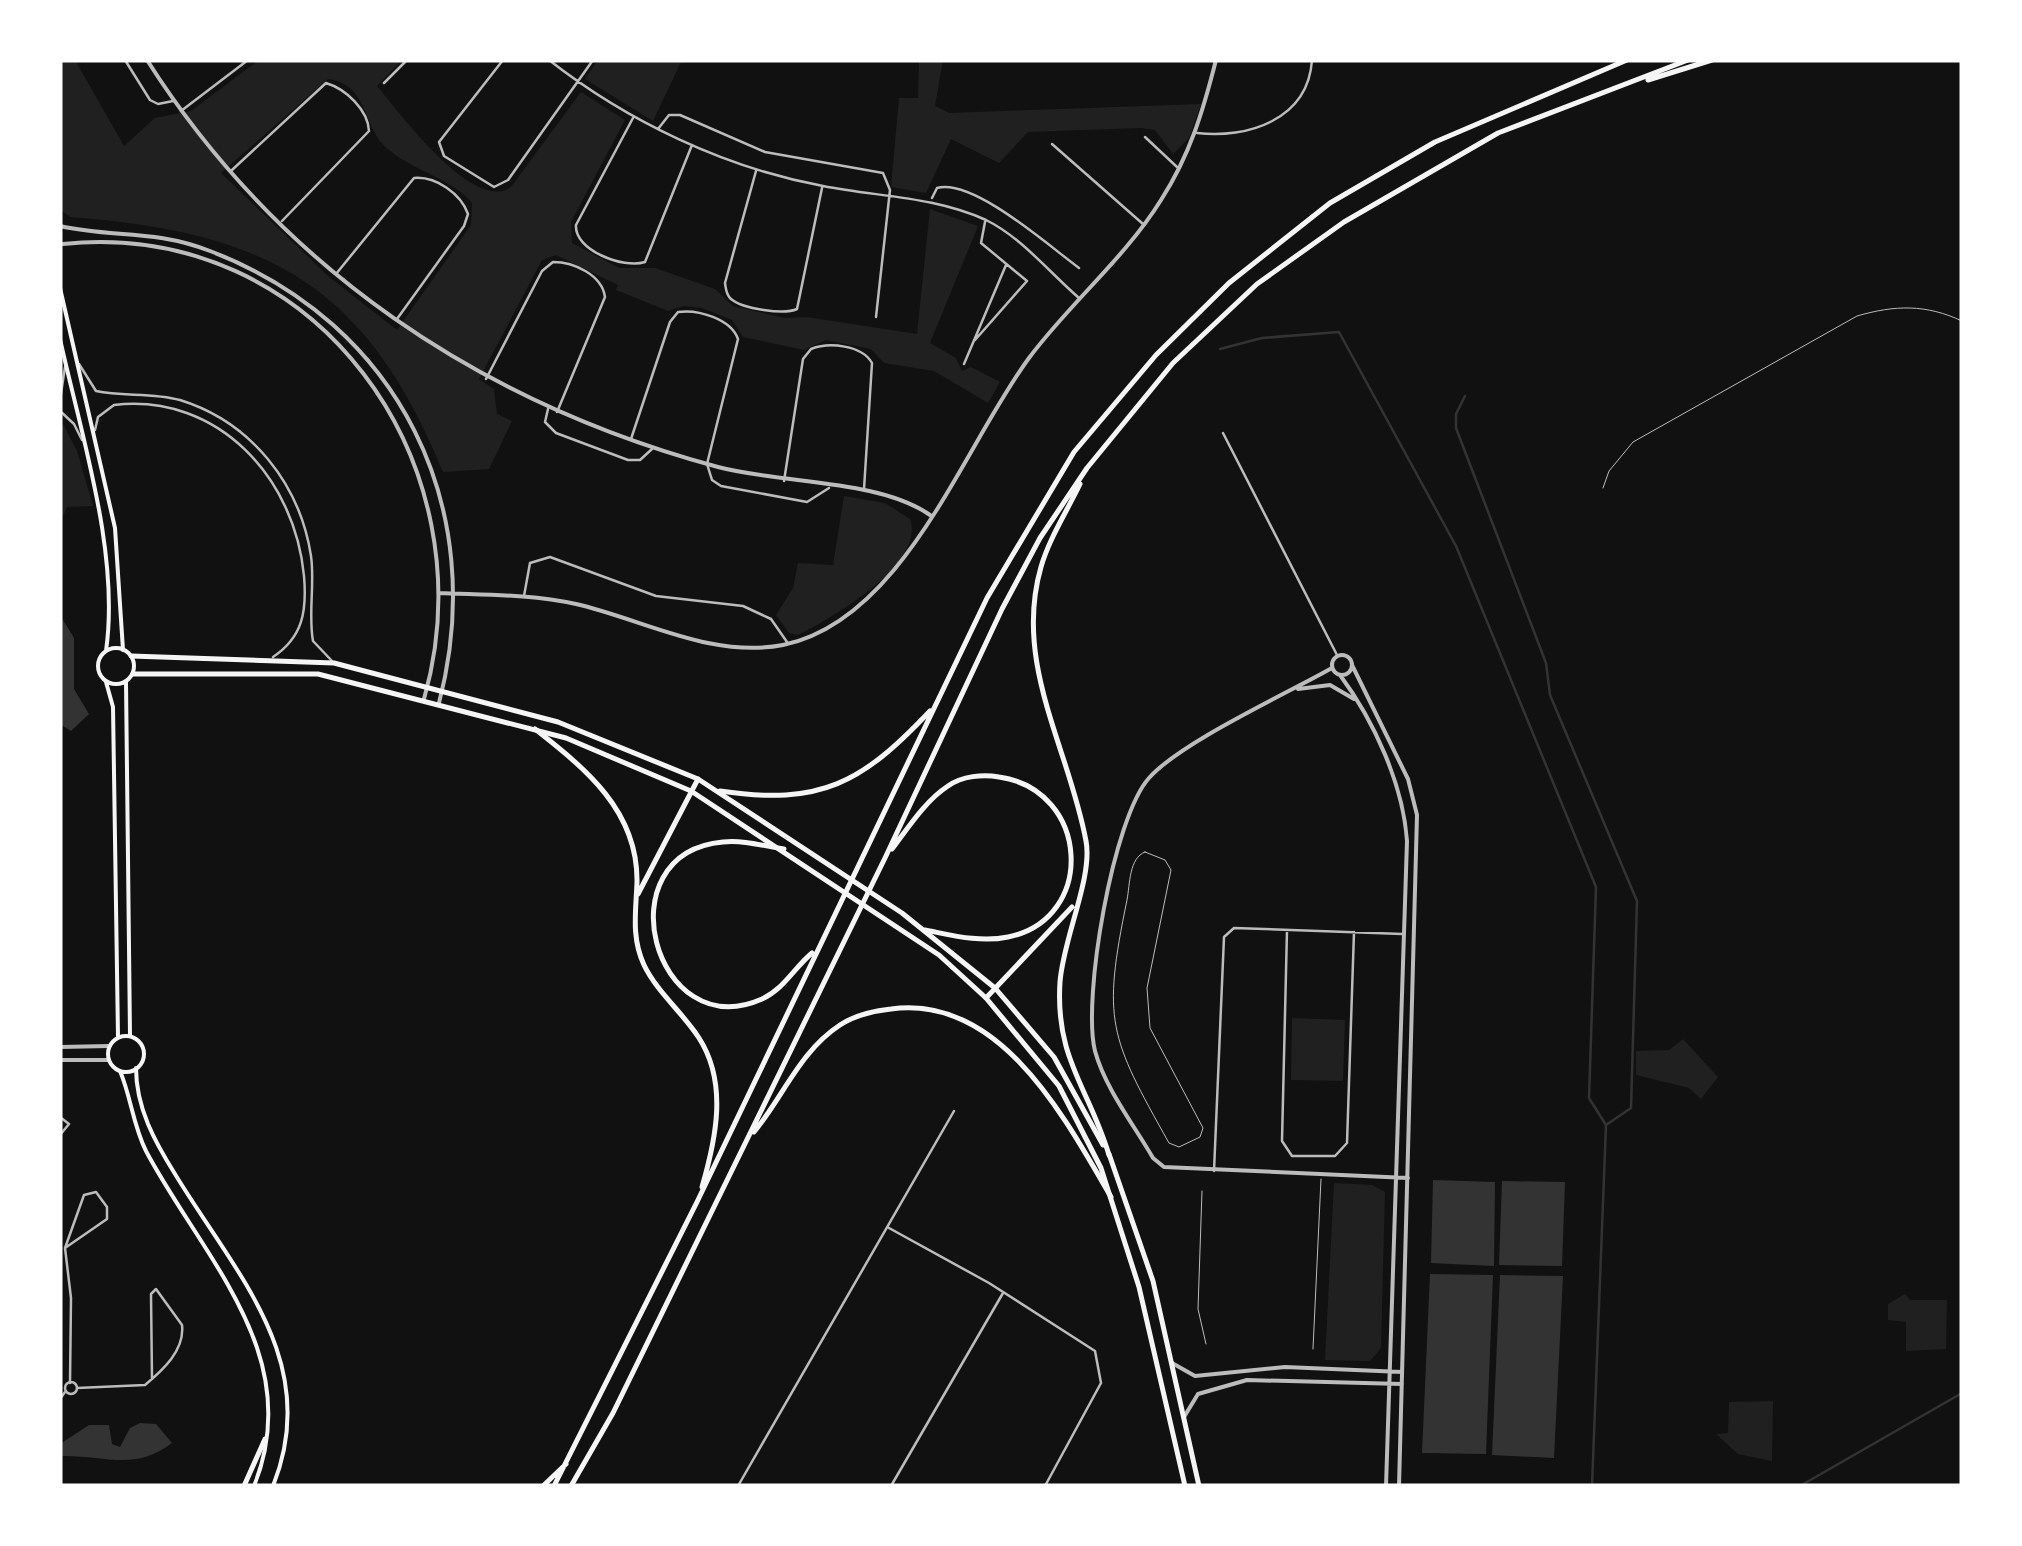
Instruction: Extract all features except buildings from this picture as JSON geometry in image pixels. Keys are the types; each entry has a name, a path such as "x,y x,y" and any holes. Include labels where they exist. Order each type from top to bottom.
{"main road":[{"path":"554,1486 570,1462 698,1202 987,598 1074,452 1156,354 1229,283 1330,203 1435,142 1627,60"},
{"path":"572,1485 619,1400 746,1142 1002,609 1040,538 1088,468 1173,363 1258,284 1315,243 1498,133 1688,60"},
{"path":"1608,92 1712,60"},
{"path":"60,227 61,247"},
{"path":"60,288 115,528 123,650"},
{"path":"60,339 109,592 106,651 98,668 113,707 118,1037"},
{"path":"1088,468 1041,566 1032,622 1036,668 1086,841 1086,875 1074,905 1060,982 1062,1044 1109,1155 1153,1281 1198,1486"},
{"path":"106,651 123,650 131,656 334,663 589,732 698,779 924,930 995,988 1054,1057 1109,1155"},
{"path":"131,656 133,674 126,682 130,1036 144,1053 136,1068 151,1134 260,1307 278,1344 287,1385 288,1416 273,1486"},
{"path":"133,674 301,673 424,699 535,729 636,765 691,791 896,925 986,998 1059,1086 1101,1168 1140,1287 1185,1486"},
{"path":"106,682 126,682"},
{"path":"720,791 780,798 836,787 894,750 936,706"},
{"path":"535,729 578,761 612,800 635,863 634,939 644,966 700,1040 713,1069 718,1104 698,1202"},
{"path":"885,858 948,785 968,778 985,775 1017,781 1038,790 1062,817 1071,841 1070,872 1052,912 1018,934 989,940 924,930"},
{"path":"635,902 698,779"},
{"path":"784,850 721,842 689,854 673,867 657,894 652,916 655,945 661,964 688,992 728,1005 759,1000 772,993 815,951"},
{"path":"986,998 1074,905"},
{"path":"746,1142 817,1043 842,1023 870,1012 922,1008 949,1012 973,1024 1020,1063 1069,1126 1110,1198"},
{"path":"130,1036 118,1037 109,1046 108,1060 120,1071 144,1146 241,1304 255,1339 267,1389 264,1438 254,1486"},
{"path":"120,1071 136,1068"},
{"path":"244,1486 264,1438"},
{"path":"543,1486 570,1462"}],"street":[{"path":"125,60 150,100 158,104 173,101"},
{"path":"147,60 180,111 231,172 336,274 396,320 486,379 557,412 653,448 784,482 894,496 930,516"},
{"path":"180,111 248,60"},
{"path":"384,83 407,60"},
{"path":"504,60 441,137 441,152 489,186 504,184 593,60"},
{"path":"549,60 577,82 658,129 757,168 822,186 931,201 986,220 1079,298"},
{"path":"440,593 524,596 579,605 717,643 755,647 788,644 833,622 868,596 930,516 1015,378 1143,224 1197,133 1216,60"},
{"path":"1197,133 1236,136 1272,122 1302,92 1312,60"},
{"path":"231,172 326,83 340,88 364,113 368,132 281,222"},
{"path":"658,129 669,115 680,115 774,155 873,168 886,176 889,194 876,317"},
{"path":"634,116 576,224 576,235 582,245 632,265 645,262 693,143"},
{"path":"1145,137 1179,168"},
{"path":"1052,144 1143,224"},
{"path":"757,168 725,283 728,295 735,301 784,313 797,309 822,186"},
{"path":"336,274 414,178 432,178 467,208 467,220 396,320"},
{"path":"931,201 937,188 954,186 1012,218 1079,268"},
{"path":"975,340 1026,284 980,241 986,220"},
{"path":"60,227 156,234 210,250 284,288 349,336 389,384 427,458 447,528 452,594 439,703"},
{"path":"61,247 148,246 202,261 279,298 330,336 384,402 414,459 434,526 440,593 424,699"},
{"path":"486,379 542,271 553,262 568,263 596,278 605,297 557,412"},
{"path":"964,364 1006,264"},
{"path":"630,440 670,322 678,312 691,311 726,322 738,339 707,464 716,484 807,502 829,488"},
{"path":"784,482 803,359 810,348 826,345 860,350 872,364 864,491"},
{"path":"78,362 96,390 180,400 214,415 262,451 300,511 314,584 313,641 334,663"},
{"path":"60,400 65,364"},
{"path":"94,431 98,417 114,404 166,408 218,428 254,457 292,517 305,586 299,632 273,658"},
{"path":"548,408 546,422 550,430 610,453 634,461 653,448"},
{"path":"60,411 74,424 83,442"},
{"path":"1223,433 1338,656"},
{"path":"524,596 530,563 550,557 656,596 754,609 778,626 788,644"},
{"path":"1338,656 1346,655 1352,665 1408,779 1417,815 1399,1486"},
{"path":"1338,656 1332,668 1168,761 1148,778 1133,801 1102,924 1090,1028 1096,1055 1153,1158 1174,1170 1408,1178"},
{"path":"1340,675 1348,673 1352,665"},
{"path":"1332,668 1354,699 1404,804 1386,1486"},
{"path":"1294,690 1330,685 1354,699"},
{"path":"1214,1171 1222,942 1234,928 1403,934"},
{"path":"1287,930 1282,1141 1292,1156 1335,1156 1347,1143 1354,932"},
{"path":"60,1047 109,1046"},
{"path":"60,1060 108,1060"},
{"path":"738,1486 954,1111"},
{"path":"60,1117 69,1124 60,1134"},
{"path":"60,1399 70,1382 72,1298 65,1248 84,1195 96,1192 107,1207 107,1219 65,1248"},
{"path":"888,1227 1089,1344 1099,1360 1101,1383 1045,1486"},
{"path":"70,1382 77,1388 139,1387 152,1380 184,1337 182,1325 156,1288 151,1294 152,1380"},
{"path":"891,1486 1004,1292"},
{"path":"1172,1363 1195,1376 1285,1368 1402,1372"},
{"path":"1184,1417 1198,1394 1246,1380 1402,1384"},
{"path":"66,1390 72,1394 77,1388"}],"lane":[{"path":"1603,488 1608,471 1633,442 1857,316 1892,306 1944,313 1962,321"},
{"path":"1146,852 1165,860 1171,870 1148,988 1150,1028 1202,1123 1200,1137 1174,1147 1130,1072 1114,1032 1111,986 1134,862 1146,852"},
{"path":"1313,1349 1321,1176"},
{"path":"1202,1190 1198,1308 1206,1344"}],"shaded area":[{"path":"60,60 75,60 124,146 155,118 191,111 259,60 402,60 377,86 419,137 458,174 496,191 511,187 581,92 625,120 571,222 572,243 619,268 655,268 715,289 733,306 785,318 807,317 917,334 930,209 978,226 930,343 956,358 962,371 971,367 1000,382 988,403 934,371 884,363 871,349 826,340 804,350 743,337 732,320 702,308 684,306 668,311 616,290 618,285 556,255 542,260 479,379 494,389 497,414 512,421 489,469 443,472 413,408 380,355 343,313 302,280 254,255 201,237 70,217 60,209","holes":["328,79 355,93 384,145 472,203 471,225 397,330 328,276 221,173"]},
{"path":"598,60 682,60 653,121 585,79"},
{"path":"919,60 943,60 935,106 949,113 1201,104 1189,138 1173,154 1155,130 1141,128 1028,132 999,163 951,139 926,193 891,187 899,98 918,98"},
{"path":"60,418 77,451 93,506 67,507 60,523"},
{"path":"844,496 885,503 910,519 911,536 904,554 852,603 798,635 789,633 776,615 793,588 798,563 833,565"},
{"path":"60,615 74,638 74,689 89,714 71,731 60,724"},
{"path":"1292,1018 1345,1020 1343,1081 1291,1080"},
{"path":"1683,1039 1718,1077 1701,1099 1689,1088 1636,1075 1636,1051 1669,1050"},
{"path":"1433,1180 1495,1182 1494,1266 1431,1263"},
{"path":"1502,1181 1565,1182 1562,1266 1499,1265"},
{"path":"1334,1183 1372,1185 1385,1192 1381,1348 1370,1361 1325,1360"},
{"path":"1430,1274 1493,1275 1486,1454 1422,1453"},
{"path":"1500,1275 1563,1276 1554,1458 1492,1455"},
{"path":"1905,1294 1910,1300 1947,1300 1946,1349 1906,1351 1906,1322 1888,1320 1888,1304"},
{"path":"1773,1401 1772,1461 1738,1454 1716,1434 1728,1433 1729,1402"},
{"path":"140,1423 156,1424 172,1443 132,1460 60,1456 60,1444 89,1425 109,1425 112,1444 120,1447 130,1428"}],"waterway":[{"path":"1220,349 1262,338 1339,332 1456,546 1596,887 1589,1098 1606,1125 1592,1486"},
{"path":"1465,396 1456,414 1456,428 1546,663 1550,695 1637,901 1631,1108 1606,1125"},
{"path":"1800,1486 1962,1393"}]}
